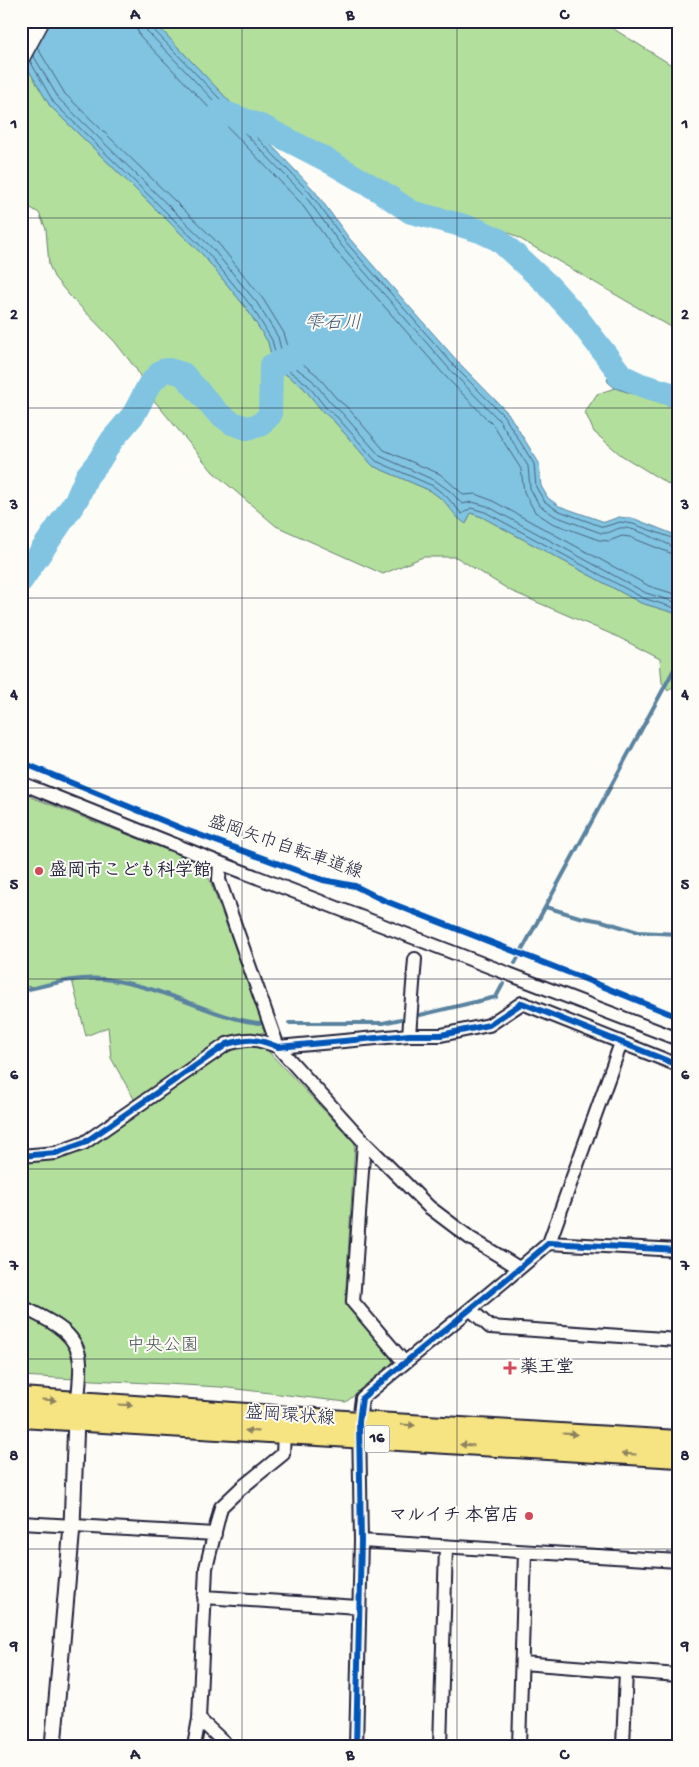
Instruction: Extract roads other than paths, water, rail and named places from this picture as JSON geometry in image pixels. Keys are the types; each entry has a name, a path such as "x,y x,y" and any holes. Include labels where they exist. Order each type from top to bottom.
{"main road":[{"path":"21,56 40,21"},
{"name":"盛岡環状線","path":"21,1398 77,1410 284,1433 360,1430 678,1441"},
{"name":"盛岡環状線","path":"21,1417 77,1410 360,1430 678,1457"}],"street":[{"path":"21,783 678,1039"},
{"path":"220,862 219,880 278,1047 364,1142 429,1207 470,1238 520,1268"},
{"path":"409,1035 415,959"},
{"path":"21,1156 56,1153 84,1143 227,1044 246,1039 262,1041 278,1047 409,1035 441,1035 489,1025 522,1003 678,1065"},
{"path":"356,1746 362,1398 404,1362 471,1310 549,1243 620,1043"},
{"path":"364,1142 353,1302 404,1362"},
{"path":"549,1243 678,1250"},
{"path":"21,1306 60,1327 75,1342 80,1362 72,1526 53,1746"},
{"path":"471,1310 490,1327 678,1340"},
{"path":"194,1746 199,1719 206,1568 221,1507 283,1454 284,1433"},
{"path":"21,1523 215,1534"},
{"path":"361,1541 678,1560"},
{"path":"440,1746 446,1547"},
{"path":"519,1746 525,1552"},
{"path":"204,1597 358,1607"},
{"path":"522,1663 678,1675"},
{"path":"623,1746 626,1671"},
{"path":"199,1719 228,1746"}],"water":[{"name":"雫石川","path":"21,21 153,21 314,190 349,238 460,364 508,413 539,463 541,486 548,498 559,506 605,522 619,517 635,519 678,536 678,614 641,603 482,517 471,513 466,524 458,518 443,500 431,491 373,466 333,420 323,412 303,387 281,371 272,359 268,342 247,309 203,255 50,106 21,57"},
{"path":"625,367 643,378 678,387 678,408 615,388 607,379"}],"waterway":[{"name":"雫石川","path":"220,111 263,127 325,159 380,191 411,212 480,231 499,240 549,286 576,316 622,376 641,385 678,396"},
{"path":"21,581 77,499 87,476 112,440 134,414 149,385 162,371 169,370 183,374 218,413 232,423 247,428 260,425 270,415 271,366 305,351"},
{"path":"515,963 678,662"},
{"path":"546,907 638,932 678,934"},
{"path":"21,991 73,980 105,979 152,989 240,1020 264,1023"},
{"path":"420,1015 496,997 503,984"},
{"path":"289,1023 383,1023 401,1019"}],"place":[{"name":"盛岡市こども科学館","path":"39,871"},
{"name":"薬王堂","path":"510,1368"},
{"name":"マルイチ 本宮店","path":"529,1516"}],"park label":[{"name":"中央公園","path":"163,1346"}]}
